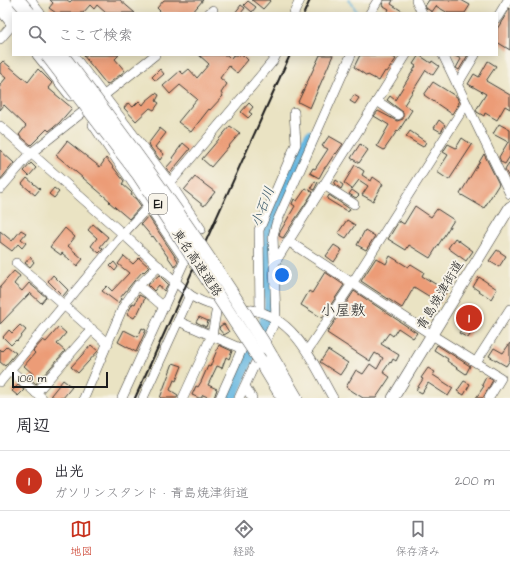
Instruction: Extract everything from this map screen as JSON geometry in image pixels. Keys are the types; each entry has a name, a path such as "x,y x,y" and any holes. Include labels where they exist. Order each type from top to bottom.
{"highway":[{"path":"2,0 12,20"},
{"path":"18,0 31,4"},
{"name":"東名高速道路","path":"48,56 138,174 260,360 283,398"},
{"name":"東名高速道路","path":"63,56 103,108 190,230 266,347 296,398"}],"main road":[{"name":"青島焼津街道","path":"393,398 510,207"}],"street":[{"path":"294,12 300,0"},
{"path":"371,12 378,0"},
{"path":"416,0 422,12"},
{"path":"498,16 508,0"},
{"path":"23,12 31,4 39,12"},
{"path":"0,10 12,21"},
{"path":"0,39 12,23"},
{"path":"38,56 83,111 185,260 122,398"},
{"path":"74,56 170,183 201,228"},
{"path":"0,189 31,153 155,56"},
{"path":"0,382 123,234 170,183 275,56"},
{"path":"239,398 274,318 273,236 276,224 351,56"},
{"path":"274,264 377,101 402,56"},
{"path":"444,56 510,194"},
{"path":"458,85 474,56"},
{"path":"377,101 398,115"},
{"path":"307,351 353,282 466,104"},
{"path":"260,312 260,230 296,144 294,112"},
{"path":"0,126 190,295 200,301 217,307 260,312 274,318 289,329 307,351 333,398"},
{"path":"324,185 354,204"},
{"path":"288,241 432,335 502,378 489,398"},
{"path":"16,263 108,344"},
{"path":"84,398 123,307 138,285 158,266"},
{"path":"138,285 164,308"},
{"path":"143,398 190,295"},
{"path":"183,398 212,335 217,307"},
{"path":"476,362 510,309"},
{"path":"178,321 242,349 220,398"},
{"path":"10,370 39,396 92,329"},
{"path":"245,386 252,398"}],"building":[{"path":"50,0 67,0 70,2 72,0 120,0 134,12 105,12 97,5 94,9 90,5 84,12 55,12 49,8 53,3"},
{"path":"164,0 203,0 193,12 161,12 157,8"},
{"path":"252,0 271,0 263,9"},
{"path":"384,0 393,0 391,4 403,12 388,12 389,9 382,5"},
{"path":"429,0 461,0 470,5 466,12 446,12 436,6 432,12 425,6"},
{"path":"248,1 256,7 252,12 244,5"},
{"path":"241,5 245,8 242,12 236,12"},
{"path":"510,8 510,50 498,43 498,27"},
{"path":"84,56 118,56 115,59 125,71 107,85"},
{"path":"200,56 228,56 231,59 233,56 244,56 248,60 237,73 229,66 220,78 227,84 221,93 223,96 210,110 209,109 191,132 178,122 197,99 180,85 170,94 163,86 180,71 183,74 189,69 197,78 209,64"},
{"path":"320,56 333,56 310,108 298,102"},
{"path":"360,56 392,56 396,59 387,72 385,71 379,81 368,75 367,76 354,67"},
{"path":"418,56 420,56 439,66 433,75 426,70 404,105 412,110 384,150 377,146 389,125 374,116 378,111 397,121 403,119 403,112 387,100 390,96 395,100 416,66 413,64"},
{"path":"455,56 467,56 459,70 456,68 461,59"},
{"path":"3,61 28,82 38,69 52,83 48,88 72,108 59,123 49,131 47,129 31,145 19,135 26,126 4,105 0,110 0,85 6,78 0,73 0,64"},
{"path":"488,61 496,66 486,81 510,95 510,109 505,106 497,120 485,113 484,116 477,112 476,110 486,94 468,84 474,74 479,77"},
{"path":"160,69 164,74 155,80 152,77"},
{"path":"433,82 457,97 459,103 452,114 424,95"},
{"path":"156,93 159,95 156,101 159,103 154,110 150,108 136,121 124,108 128,103 133,107 139,101 143,105"},
{"path":"354,95 359,98 355,104 350,101"},
{"path":"249,103 253,107 249,112 252,114 248,118 241,112"},
{"path":"439,120 445,125 441,132 434,128"},
{"path":"499,124 510,130 510,156 505,164 501,162 499,157 508,142 493,134"},
{"path":"230,126 240,133 211,167 202,159"},
{"path":"160,128 166,133 155,147 164,154 160,160 148,144"},
{"path":"410,131 426,142 423,147 406,137"},
{"path":"329,136 343,144 325,167 319,178 310,173 313,168 315,169 328,149 322,146"},
{"path":"462,138 472,145 449,180 437,172 448,155 443,152 448,144 456,148"},
{"path":"67,141 100,167 106,158 124,181 122,184 132,193 131,195 141,206 129,219 56,155"},
{"path":"183,143 190,149 170,173 166,168 174,159 172,158"},
{"path":"360,144 368,150 359,163 351,158"},
{"path":"0,150 14,163 0,180"},
{"path":"484,154 499,184 484,208 460,194"},
{"path":"510,162 510,179 505,170"},
{"path":"31,163 36,168 29,176 24,171"},
{"path":"355,165 364,171 362,175 371,181 373,177 383,184 373,201 362,195 368,186 359,180 352,189 344,183"},
{"path":"195,177 215,192 204,206 184,190"},
{"path":"27,178 40,189 35,195 22,184"},
{"path":"336,180 343,185 341,189 334,184"},
{"path":"315,181 318,182 314,190 311,188"},
{"path":"54,188 59,192 54,198 49,194"},
{"path":"306,188 313,192 283,238 279,236 295,206 292,204 294,199 297,201"},
{"path":"352,190 359,195 356,198 349,194"},
{"path":"329,195 350,209 348,212 327,199"},
{"path":"415,206 431,217 437,209 454,220 430,258 409,245 406,250 388,239 399,221 404,224"},
{"path":"148,216 178,261 175,267 153,236 152,237 141,224"},
{"path":"347,220 355,225 346,238 338,233"},
{"path":"93,224 108,237 100,247 103,249 99,253 91,246 97,238 88,230"},
{"path":"65,228 75,237 68,246 83,259 77,266 62,253 61,255 50,247"},
{"path":"21,230 26,233 21,239 26,243 22,248 18,244 12,251 0,242 0,231 12,241"},
{"path":"365,230 375,236 366,250 357,245"},
{"path":"455,238 473,251 466,261 448,248"},
{"path":"334,245 342,250 334,262 326,256"},
{"path":"497,250 506,256 499,267 489,261"},
{"path":"124,256 133,264 139,258 149,267 134,281 120,298 121,299 118,303 102,291 107,286 112,291 129,273 118,264"},
{"path":"390,256 408,267 411,264 424,272 422,276 447,291 440,303 414,287 402,308 361,281 376,258 386,264"},
{"path":"30,257 34,262 30,267 25,263"},
{"path":"114,262 118,267 115,271 110,266"},
{"path":"14,271 20,276 14,284 22,291 29,283 46,297 41,303 30,293 0,324 0,287"},
{"path":"325,272 344,285 322,318 301,305 309,291 312,293"},
{"path":"53,275 68,290 63,296 48,281"},
{"path":"159,275 168,284 164,291 159,285 154,291 148,285"},
{"path":"479,277 497,289 491,299 473,287"},
{"path":"354,291 417,333 413,338 398,328 393,336 389,333 381,344 399,355 396,361 393,359 383,372 390,377 376,398 363,398 346,387 356,370 363,374 370,364 377,369 383,358 375,353 370,361 327,333"},
{"path":"139,295 145,298 134,318 127,314 133,303 135,304"},
{"path":"463,309 480,319 468,338 459,333 467,320 459,314"},
{"path":"199,317 208,321 206,327 196,322"},
{"path":"224,324 229,332 224,335 219,329 220,326"},
{"path":"20,325 26,330 17,341 16,340 11,345 3,337 9,330 12,333"},
{"path":"59,327 66,333 57,344 65,351 36,384 29,378 33,374 24,366 35,353 33,351 43,340 46,342"},
{"path":"142,328 146,330 136,352 118,342 124,330 138,337"},
{"path":"510,343 510,360 506,366 489,356 494,348 503,353"},
{"path":"91,345 98,351 78,373 71,367"},
{"path":"219,345 232,351 229,359 226,357 222,368 217,366 208,385 217,389 214,398 203,395 199,398 192,395 196,386 198,387 201,382 208,366 210,367"},
{"path":"437,345 470,366 466,374 434,350"},
{"path":"7,346 16,353 5,366 0,362 0,349 2,351"},
{"path":"328,350 348,363 340,375 320,362"},
{"path":"173,363 182,366 176,381 174,380 170,390 178,395 177,398 160,398"},
{"path":"428,368 435,372 433,375 453,388 448,396 428,383 422,393 416,390 423,379 421,378"},
{"path":"486,377 493,380 483,398 476,398 484,386 482,385"},
{"path":"63,380 72,387 63,398 55,398 51,395"},
{"path":"464,381 470,384 464,395 457,391"},
{"path":"18,385 24,390 18,396 12,391"}],"waterway":[{"path":"348,0 356,12"},
{"name":"小石川","path":"231,398 269,312 267,237 270,226 310,136"}],"railway":[{"path":"304,12 310,0"},
{"path":"135,398 290,56"}],"place":[{"name":"出光","path":"469,318"}],"district":[{"name":"小屋敷","path":"343,310"}]}
